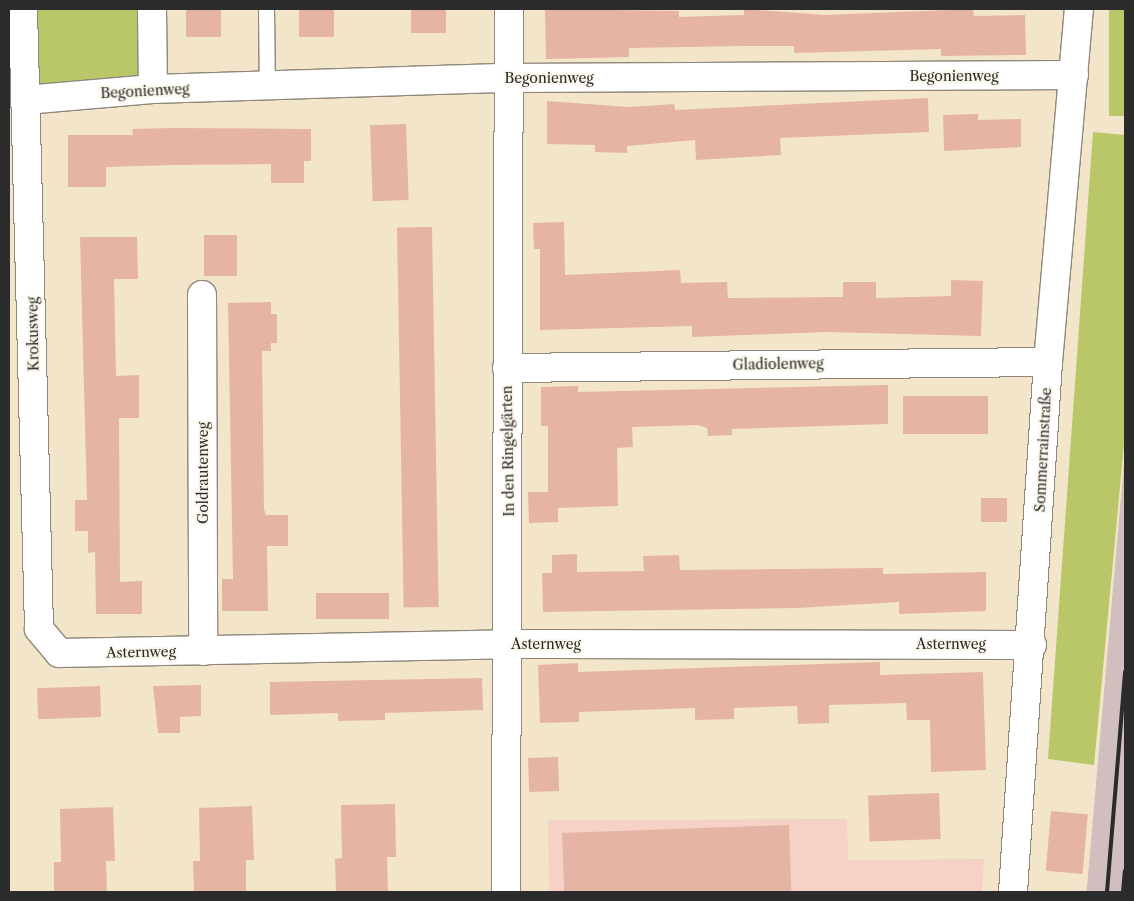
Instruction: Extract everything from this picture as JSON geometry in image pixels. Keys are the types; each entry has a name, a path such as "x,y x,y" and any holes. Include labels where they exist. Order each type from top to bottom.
{"street":[{"name":"Krokusweg","path":"24,9 39,629 59,653"},
{"path":"152,9 153,89"},
{"name":"In den Ringelgärten","path":"506,892 510,644 507,368 509,9"},
{"name":"Sommerrainstraße","path":"1013,892 1032,645 1048,362 1080,9"},
{"name":"Begonienweg","path":"25,100 153,89 508,78 1074,76"},
{"name":"Goldrautenweg","path":"202,295 203,651"},
{"name":"Gladiolenweg","path":"507,368 1048,362"},
{"name":"Asternweg","path":"59,653 510,644 1032,645"}],"lane":[{"path":"266,9 267,86"}],"shaded area":[{"path":"1125,451 1125,892 1086,892 1087,887"},
{"path":"847,819 848,860 984,859 982,892 549,892 548,820"}],"green space":[{"path":"23,9 152,9 152,100 23,100"},
{"path":"1109,9 1125,9 1125,116 1109,116"},
{"path":"1093,132 1125,135 1125,433 1094,765 1048,759"}],"building":[{"path":"186,9 221,9 221,37 186,37"},
{"path":"299,9 334,9 334,37 299,37"},
{"path":"411,9 446,9 446,33 411,33"},
{"path":"545,9 679,11 679,17 744,15 744,9 825,15 973,9 974,16 1025,15 1026,55 941,56 941,49 794,53 794,46 744,46 629,48 629,57 546,59"},
{"path":"928,98 929,132 780,138 781,155 696,160 695,140 627,146 627,153 595,152 595,145 547,144 547,101 629,107 674,104 675,110"},
{"path":"978,114 978,120 1021,119 1021,147 944,151 943,115"},
{"path":"406,124 409,200 373,201 370,125"},
{"path":"132,129 311,129 311,161 304,161 304,183 271,183 271,164 174,165 106,167 106,187 68,187 68,135 133,135"},
{"path":"564,222 565,275 680,270 681,283 727,282 728,298 843,297 843,282 876,282 876,298 951,296 951,280 983,281 981,336 826,332 692,337 692,326 540,330 540,249 534,249 533,223"},
{"path":"432,227 439,607 404,608 397,228"},
{"path":"204,235 237,235 237,276 204,276"},
{"path":"80,237 137,237 138,279 114,279 116,376 139,375 139,418 119,418 120,582 142,581 142,614 96,614 95,552 88,553 88,531 75,531 75,500 87,500"},
{"path":"271,302 271,314 277,314 277,343 271,343 271,351 262,351 264,509 266,515 288,515 288,546 267,546 268,611 222,611 222,579 233,579 228,303"},
{"path":"888,385 888,424 732,429 732,435 708,436 707,428 698,425 632,427 633,447 617,448 618,506 558,508 558,522 529,523 528,492 548,492 548,426 541,426 541,387 578,386 578,392"},
{"path":"903,396 988,396 988,434 903,434"},
{"path":"981,498 1007,498 1007,522 981,522"},
{"path":"577,554 577,572 644,571 643,556 679,555 680,570 883,568 883,574 986,572 986,611 899,614 899,602 798,608 543,612 542,573 552,573 552,555"},
{"path":"316,593 389,593 389,619 316,619"},
{"path":"880,662 880,675 983,672 986,770 931,772 930,720 907,720 906,703 829,705 829,723 798,724 797,706 734,708 734,719 695,720 695,708 579,712 579,722 540,723 538,665 578,663 578,672"},
{"path":"482,678 483,710 385,713 385,720 338,721 338,713 270,715 270,682"},
{"path":"201,685 201,716 180,717 180,733 158,733 153,686"},
{"path":"100,686 101,717 38,719 37,688"},
{"path":"558,757 559,791 529,792 528,758"},
{"path":"939,793 941,839 870,841 868,795"},
{"path":"395,804 396,857 387,857 388,892 336,892 335,859 342,858 341,805"},
{"path":"252,806 254,860 246,860 246,892 194,892 193,861 200,861 199,808"},
{"path":"113,807 115,861 106,861 107,892 54,892 54,862 61,862 60,809"},
{"path":"1051,811 1088,814 1083,874 1046,871"},
{"path":"789,825 791,892 564,892 562,833"}],"railway":[{"path":"1107,892 1125,672"},
{"path":"1123,892 1125,871"}]}
